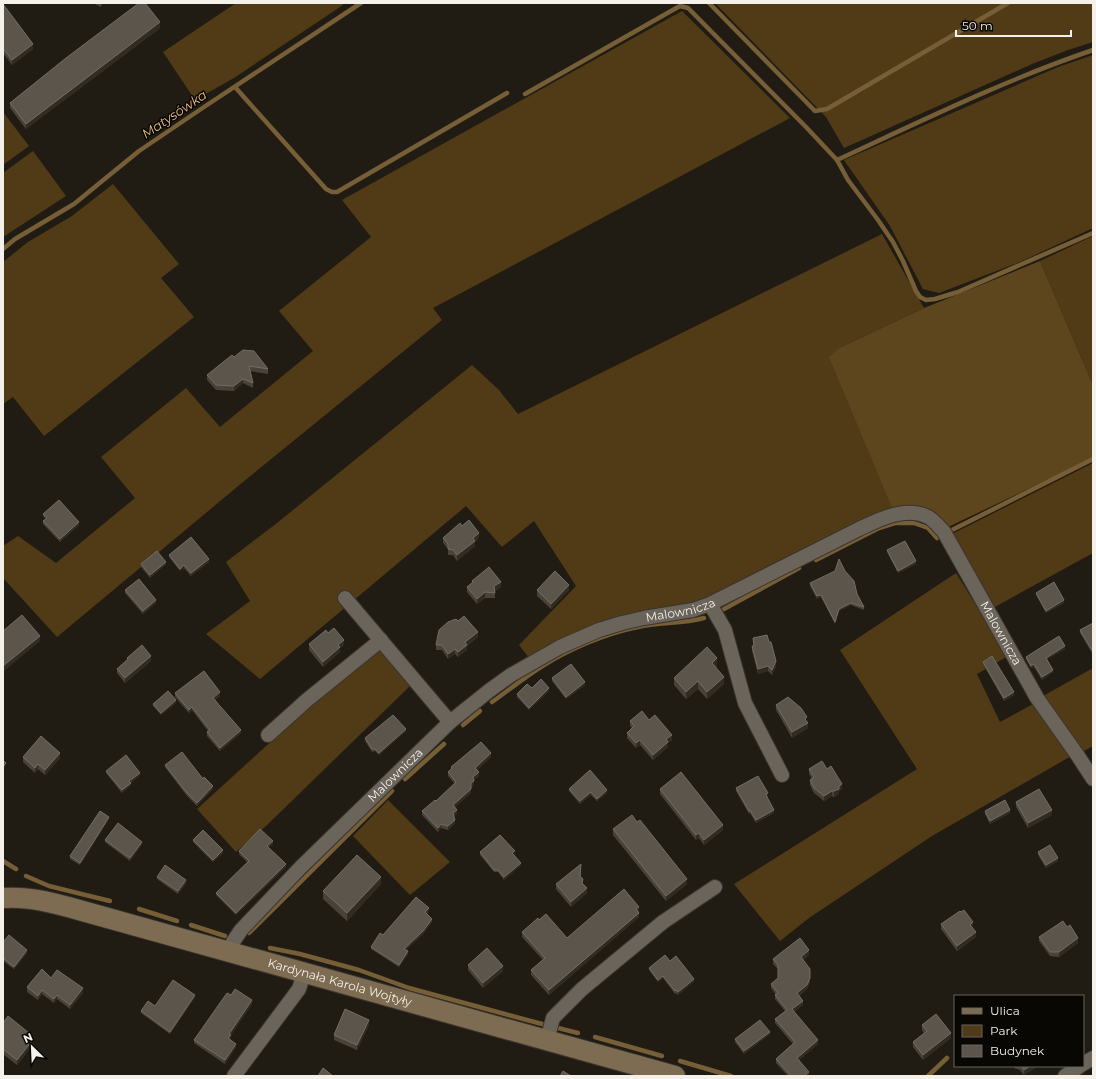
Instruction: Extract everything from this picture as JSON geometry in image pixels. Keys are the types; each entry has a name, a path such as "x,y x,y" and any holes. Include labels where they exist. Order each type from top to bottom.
{"street":[{"name":"Malownicza","path":"229,952 232,942 240,930 301,867 450,722 511,675 560,647 599,630 622,623 693,610 710,604 878,520 895,515 919,514 929,518 944,532 1037,698 1093,779"},
{"path":"346,598 450,722"},
{"path":"710,604 725,630 745,703 782,775"},
{"path":"268,735 307,700 381,640"},
{"path":"547,1040 554,1018 582,989 663,922 715,887"},
{"name":"Kardynała Karola Wojtyły","path":"3,898 26,898 45,901 547,1040 630,1070 675,1076"},
{"path":"234,1076 299,989 304,973"},
{"path":"1084,1063 1093,1058"},
{"path":"1065,1076 1078,1067"}],"green space":[{"path":"236,3 342,3 343,5 234,78 195,100 163,52"},
{"path":"715,3 1093,3 1093,42 1032,64 844,148 826,117"},
{"path":"682,11 790,118 433,308 442,320 243,482 57,637 3,578 3,546 18,536 56,563 135,498 101,457 186,388 220,427 313,351 279,311 371,237 342,200"},
{"path":"1093,55 1093,228 1020,262 939,293 923,289 890,226 844,160 1058,67"},
{"path":"3,112 29,146 3,165"},
{"path":"33,151 66,196 3,237 3,173"},
{"path":"113,184 179,264 161,278 194,317 44,436 13,397 3,404 3,262 28,242 72,216"},
{"path":"882,234 924,308 841,347 893,510 714,597 530,659 519,645 576,586 534,521 502,547 466,506 260,679 206,634 250,601 226,562 277,523 472,365 499,390 518,414"},
{"path":"1093,236 1093,385 1040,261"},
{"path":"1093,463 1093,553 993,608 950,535"},
{"path":"956,573 1008,656 977,674 1000,722 1035,703 1073,755 932,836 809,918 780,941 734,884 917,769 840,650"},
{"path":"381,647 411,685 265,827 236,852 197,809 311,705"},
{"path":"1093,668 1093,746 1082,752 1043,696"},
{"path":"388,800 450,862 410,895 353,836"}],"shaded area":[{"path":"1040,261 1093,385 1093,458 946,528 893,510 829,357 841,347 924,308"}],"building":[{"path":"139,3 145,3 160,22 26,124 10,103 66,58"},
{"path":"3,4 33,44 12,60 3,48"},
{"path":"243,350 254,351 268,369 249,366 253,383 243,379 234,386 216,385 207,375 232,355 234,357"},
{"path":"59,500 79,522 60,539 43,521 47,518 43,514"},
{"path":"469,520 479,533 473,538 475,541 457,555 453,550 448,549 448,544 443,538 460,523 462,526"},
{"path":"191,537 209,559 191,573 184,565 180,569 169,555"},
{"path":"905,541 916,561 898,571 887,550"},
{"path":"157,551 166,562 150,575 141,564"},
{"path":"839,559 845,571 854,581 857,594 864,607 851,603 839,609 835,622 821,595 817,596 810,583 835,571"},
{"path":"489,567 501,582 494,586 495,593 485,592 477,599 467,587"},
{"path":"555,571 569,585 551,604 537,590"},
{"path":"139,579 156,600 143,611 125,590"},
{"path":"1054,582 1064,600 1046,611 1036,593"},
{"path":"22,615 40,636 3,666 3,631"},
{"path":"464,616 478,632 465,642 467,645 458,652 455,649 448,654 442,645 436,645 439,630 448,622 456,619 458,621"},
{"path":"1093,623 1093,650 1092,650 1080,630"},
{"path":"334,628 344,640 338,645 340,647 323,662 309,644 326,630 328,633"},
{"path":"767,635 769,642 771,642 776,661 772,670 768,666 758,669 752,646 754,646 753,638"},
{"path":"1059,636 1065,646 1046,658 1053,670 1042,677 1034,664 1031,666 1026,657"},
{"path":"142,645 151,656 125,678 117,669"},
{"path":"707,647 717,658 712,663 724,677 707,692 698,681 686,692 674,678"},
{"path":"992,656 1014,692 1004,698 983,662"},
{"path":"571,664 585,682 566,697 552,678"},
{"path":"204,671 220,692 213,698 241,730 220,748 207,732 210,730 192,707 189,710 175,693"},
{"path":"541,679 549,688 529,708 517,694 527,684 532,688"},
{"path":"168,691 176,700 161,713 153,704"},
{"path":"788,697 801,708 807,717 805,719 808,723 792,732 776,705"},
{"path":"642,711 649,720 655,715 672,735 666,739 668,742 653,755 640,740 636,743 627,733 634,726 630,721"},
{"path":"393,715 406,729 379,753 375,749 372,749 365,738"},
{"path":"41,736 60,753 45,770 38,764 35,768 23,757"},
{"path":"481,742 491,753 475,768 479,772 473,777 474,781 471,783 471,789 453,805 457,810 453,813 455,820 448,826 441,824 438,828 422,811 435,800 436,801 456,782 448,772 452,768 451,767"},
{"path":"182,752 203,779 204,777 213,786 197,803 187,793 165,765"},
{"path":"126,755 140,773 129,781 131,783 122,790 106,771"},
{"path":"3,760 6,763 3,767"},
{"path":"822,761 827,769 831,766 842,784 839,786 839,789 824,796 814,788 810,780 814,777 809,769"},
{"path":"590,770 607,790 597,799 591,792 580,801 569,789"},
{"path":"681,772 723,825 704,840 699,833 696,835 660,789"},
{"path":"758,776 768,793 766,795 774,810 756,820 736,788"},
{"path":"1039,789 1052,810 1028,823 1016,802"},
{"path":"1005,800 1010,810 990,821 985,811"},
{"path":"100,811 109,817 80,863 70,856"},
{"path":"632,815 637,822 640,820 687,879 666,896 613,829"},
{"path":"118,823 142,842 130,858 105,840"},
{"path":"260,829 273,841 267,846 286,864 236,913 216,893 249,861 239,851"},
{"path":"203,830 223,850 213,860 193,840"},
{"path":"500,835 515,851 512,853 521,863 504,877 498,870 494,870 480,852"},
{"path":"1050,845 1058,858 1046,865 1038,852"},
{"path":"357,855 381,877 347,913 323,891"},
{"path":"581,864 580,876 583,879 582,883 587,888 571,902 556,884"},
{"path":"165,865 186,880 178,891 157,877"},
{"path":"624,889 639,907 636,909 639,913 549,990 531,970 545,958 522,932 538,918 539,920 546,914 567,938"},
{"path":"416,897 429,908 425,912 432,919 423,931 404,949 408,951 399,965 371,947 380,933 383,935"},
{"path":"964,910 973,922 970,925 976,932 957,946 941,924 960,911 961,912"},
{"path":"1063,921 1067,927 1070,925 1078,938 1059,952 1050,952 1039,937"},
{"path":"9,935 27,950 14,967 3,958 3,942"},
{"path":"800,938 809,950 801,957 810,969 810,978 807,985 797,993 803,1001 792,1009 818,1040 797,1058 809,1072 804,1076 791,1076 776,1059 795,1042 775,1019 787,1010 775,995 778,993 771,984 778,978 778,965 773,959"},
{"path":"487,948 503,966 483,983 468,965"},
{"path":"665,955 670,961 676,956 694,979 678,992 676,990 675,991 663,976 658,980 649,968"},
{"path":"42,969 51,978 57,970 83,988 70,1005 57,995 54,999 42,990 38,996 27,987"},
{"path":"173,980 195,995 170,1032 141,1011 148,1001 155,1006"},
{"path":"235,989 252,1000 229,1034 231,1035 228,1038 236,1044 225,1060 194,1040 227,993 231,995"},
{"path":"345,1009 369,1020 357,1045 334,1035"},
{"path":"936,1014 951,1033 923,1055 913,1042 927,1031 922,1025"},
{"path":"8,1016 29,1033 26,1036 32,1041 17,1060 3,1049 3,1023"},
{"path":"760,1020 770,1032 744,1051 735,1039"},
{"path":"1022,1067 1028,1067 1024,1070"},
{"path":"323,1068 333,1076 318,1076"},
{"path":"563,1071 571,1076 560,1076"}],"waterway":[{"name":"Matysówka","path":"3,249 15,239 74,204 139,151 361,3"},
{"path":"709,3 815,111 827,109 1008,3"},
{"path":"525,94 680,6 688,8 837,160 848,180 893,242 920,297 926,300 935,299 958,292 1093,233"},
{"path":"837,160 995,88 1093,50"},
{"path":"235,87 326,189 332,192 337,192 507,93"},
{"path":"950,531 1093,459"},
{"path":"816,560 879,528 895,523 914,523 928,528 937,538"},
{"path":"724,609 799,568"},
{"path":"492,702 544,665 590,642 614,633 638,627 704,618"},
{"path":"463,725 480,711"},
{"path":"405,779 444,744"},
{"path":"249,933 392,791"},
{"path":"3,861 16,869"},
{"path":"26,876 49,886 110,901"},
{"path":"139,909 177,921"},
{"path":"191,925 225,936"},
{"path":"270,948 300,954 359,970 409,988 542,1024"},
{"path":"558,1028 578,1033"},
{"path":"595,1037 662,1056"},
{"path":"928,1076 947,1058"},
{"path":"680,1061 731,1076"}]}
